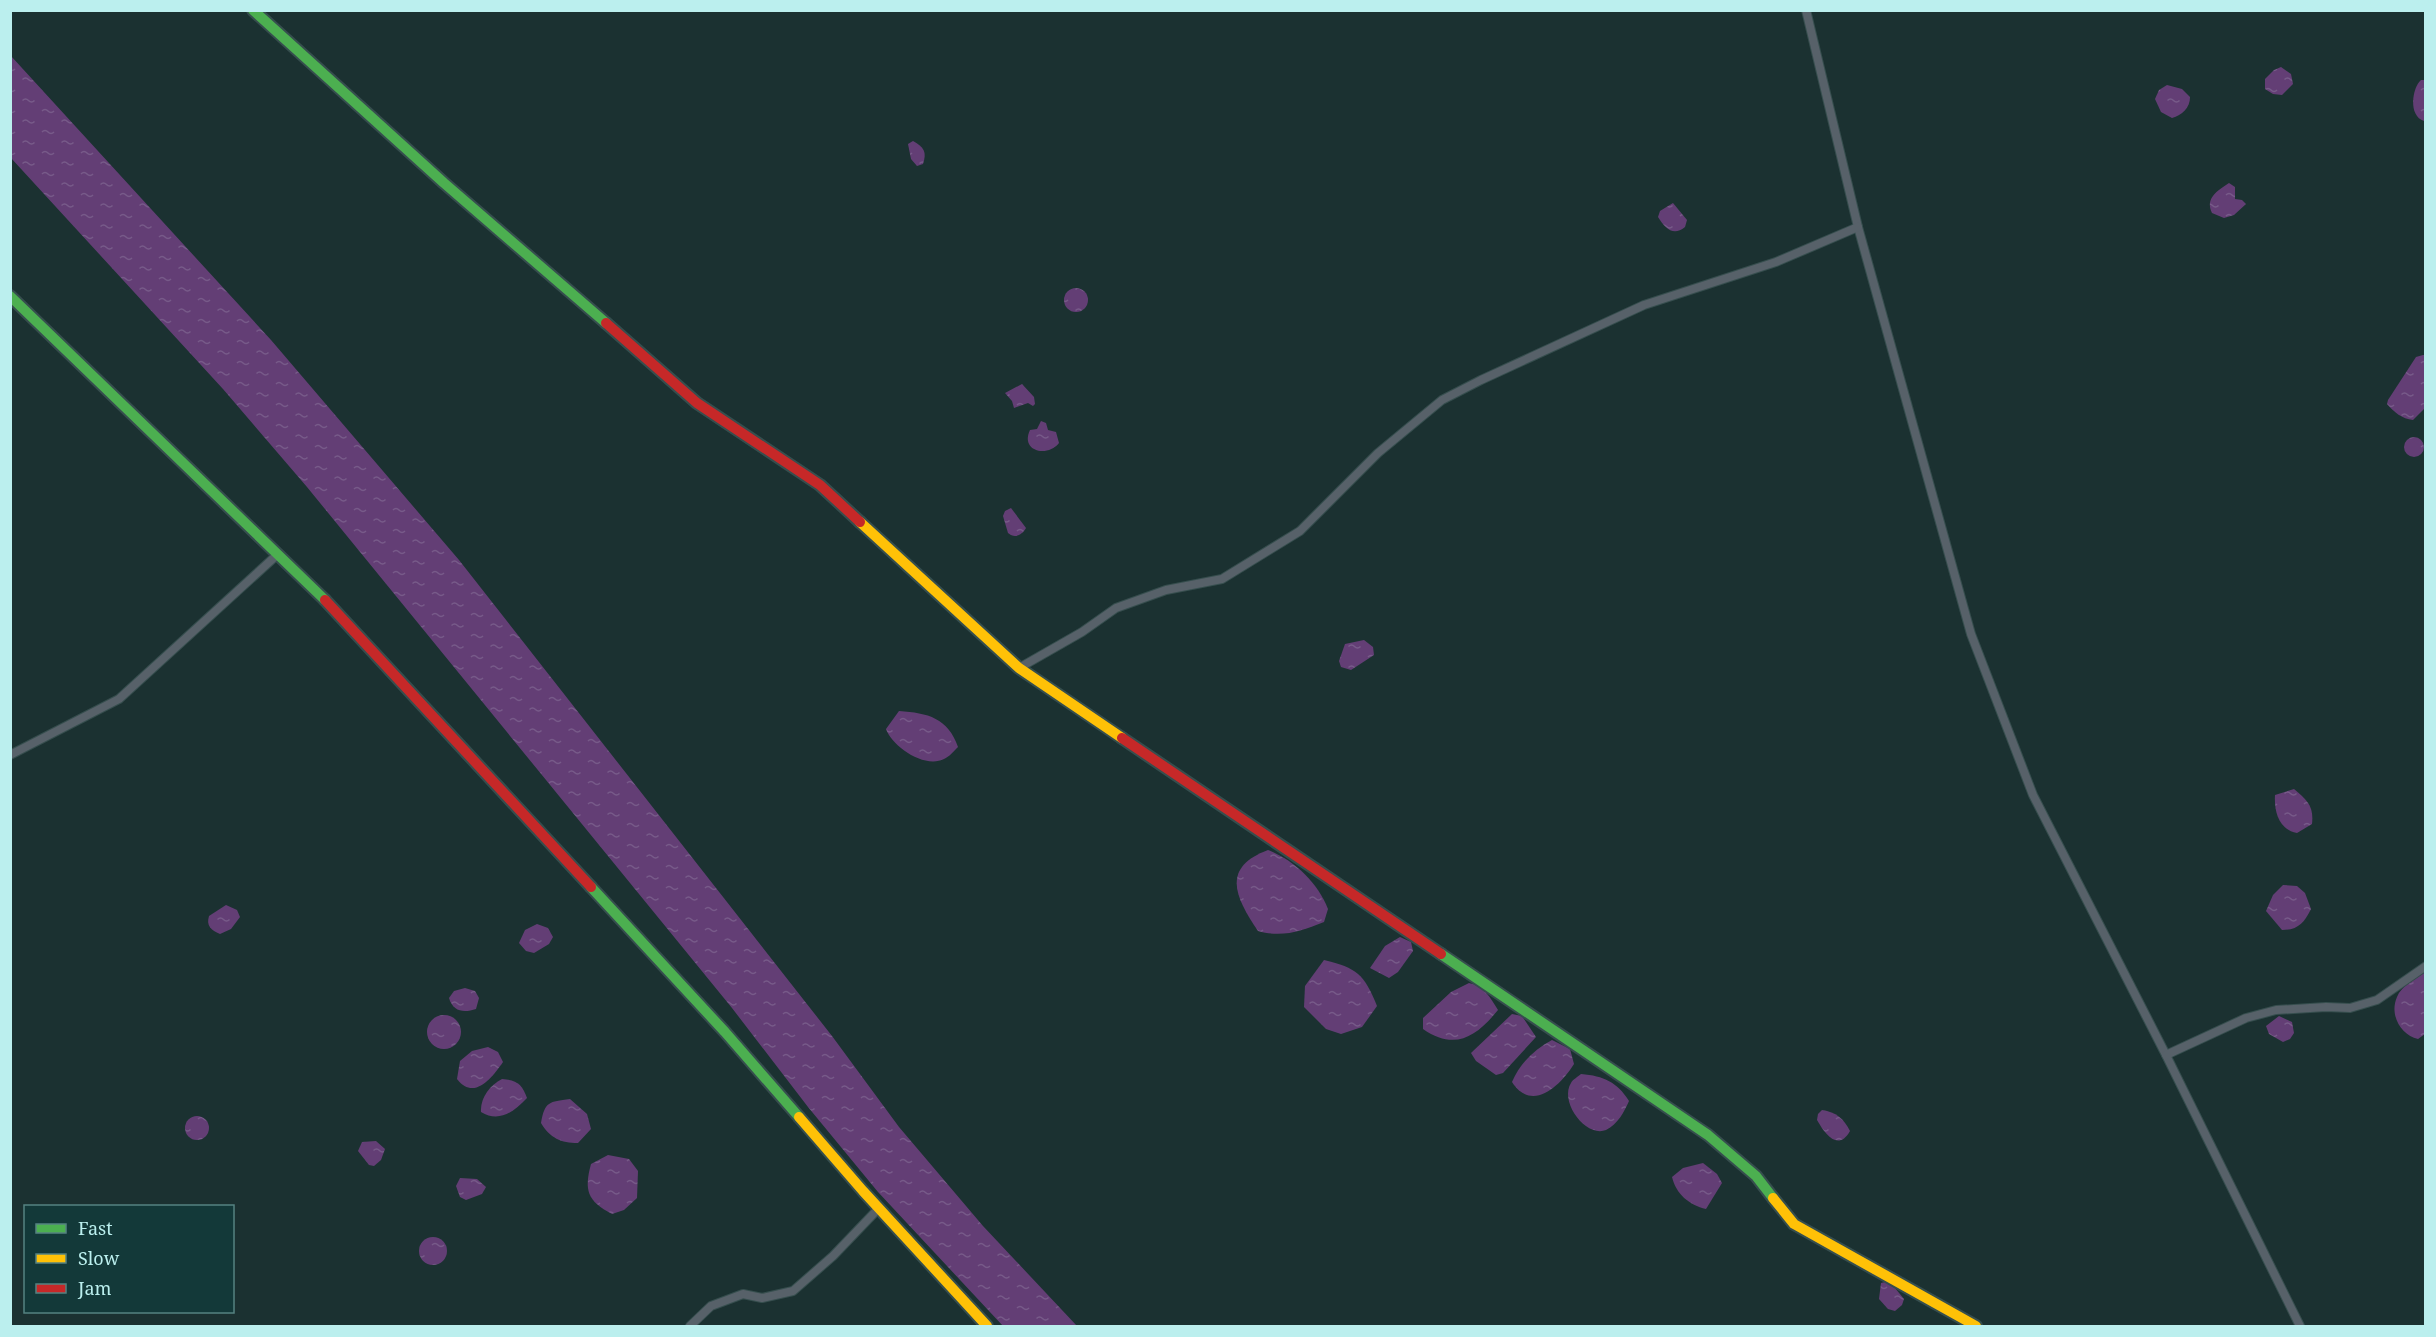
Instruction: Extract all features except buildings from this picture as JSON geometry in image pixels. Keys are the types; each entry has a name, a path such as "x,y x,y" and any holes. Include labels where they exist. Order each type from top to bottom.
{"street":[{"path":"253,10 444,183 697,403 820,485 1019,668 1708,1135 1756,1176 1794,1224 1976,1326"},
{"path":"1806,10 1858,227 1971,634 2033,795 2166,1055 2300,1326"},
{"path":"1019,668 1082,632 1116,608 1166,590 1222,579 1300,531 1378,453 1442,400 1644,305 1776,262 1858,227"},
{"path":"10,296 334,609 725,1032 879,1208 987,1326"},
{"path":"10,755 119,699 278,554"},
{"path":"2166,1055 2246,1018 2276,1010 2350,1008 2377,1000 2426,966"},
{"path":"690,1326 711,1306 743,1293 762,1299 792,1291 832,1256 879,1208"}],"water":[{"path":"11,56 271,340 459,560 832,1036 899,1127 983,1226 1077,1326 1003,1326 878,1192 808,1107 732,1008 307,487 223,389 11,158"},
{"path":"2281,67 2291,74 2293,84 2282,95 2273,94 2265,89 2265,79"},
{"path":"2421,80 2425,80 2424,121 2416,114 2413,102 2415,89"},
{"path":"2167,85 2182,89 2190,97 2185,110 2172,118 2161,112 2155,99 2159,90"},
{"path":"913,141 920,145 925,156 923,164 917,166 911,159 908,144"},
{"path":"2229,183 2235,187 2235,199 2242,200 2246,204 2234,215 2224,218 2212,213 2210,203 2213,195"},
{"path":"1673,203 1687,220 1685,227 1677,231 1666,228 1658,217 1660,211"},
{"path":"1076,288 1081,289 1087,295 1087,305 1081,311 1076,312 1071,311 1065,305 1064,300 1065,295 1071,289"},
{"path":"2425,355 2425,408 2413,420 2405,418 2392,410 2387,404 2388,400 2416,357"},
{"path":"1022,384 1034,397 1035,404 1033,406 1028,403 1014,408 1012,401 1005,393"},
{"path":"1041,421 1046,423 1048,430 1056,432 1059,443 1054,448 1042,451 1032,447 1028,437 1030,430 1037,429"},
{"path":"2414,437 2421,440 2424,447 2421,454 2414,457 2407,454 2404,447 2407,440"},
{"path":"1011,508 1026,528 1016,536 1008,533 1003,516 1005,511"},
{"path":"1364,640 1373,647 1374,655 1351,670 1341,667 1339,661 1345,644"},
{"path":"899,711 919,713 943,723 954,737 958,747 946,758 936,761 927,761 910,754 889,736 886,729"},
{"path":"2294,789 2309,804 2312,812 2312,824 2297,833 2282,824 2277,814 2275,801 2275,795"},
{"path":"1268,850 1296,866 1318,890 1328,909 1324,922 1284,934 1258,931 1239,896 1238,875 1243,866 1253,857"},
{"path":"2283,885 2297,886 2305,893 2311,909 2300,925 2282,930 2266,911 2273,895"},
{"path":"226,905 237,910 240,917 231,929 220,934 210,927 208,919"},
{"path":"537,924 548,928 553,937 549,944 534,953 526,951 519,943 525,930"},
{"path":"1400,937 1411,942 1413,951 1398,972 1389,978 1370,968 1385,946"},
{"path":"1324,960 1352,970 1368,986 1377,1006 1362,1027 1341,1034 1326,1029 1304,1007 1305,986"},
{"path":"2425,972 2425,1034 2418,1039 2406,1033 2398,1023 2395,1004 2402,989"},
{"path":"1469,983 1483,989 1498,1010 1482,1027 1473,1034 1455,1040 1435,1036 1423,1029 1423,1018 1451,992"},
{"path":"465,988 475,991 479,998 476,1009 460,1010 451,1003 449,998 454,991"},
{"path":"1512,1014 1522,1016 1536,1037 1503,1073 1496,1075 1476,1061 1471,1053"},
{"path":"444,1015 456,1020 461,1032 456,1044 444,1049 432,1044 427,1032 432,1020"},
{"path":"2279,1016 2292,1022 2294,1033 2290,1039 2283,1042 2269,1034 2266,1026"},
{"path":"1552,1040 1570,1049 1574,1064 1554,1088 1545,1093 1537,1096 1520,1091 1512,1082 1519,1069 1534,1052"},
{"path":"488,1047 498,1052 503,1062 482,1085 470,1088 463,1085 457,1079 460,1061 472,1051"},
{"path":"1581,1074 1597,1076 1609,1081 1620,1089 1629,1101 1617,1121 1606,1130 1590,1129 1576,1117 1568,1091 1572,1082"},
{"path":"502,1079 512,1080 518,1084 527,1098 517,1108 500,1116 481,1112 482,1102 487,1092"},
{"path":"570,1099 587,1114 591,1129 578,1143 556,1139 541,1123 544,1110 549,1104"},
{"path":"1822,1110 1835,1114 1845,1123 1850,1131 1841,1140 1832,1139 1817,1120"},
{"path":"197,1116 205,1120 209,1128 205,1136 197,1140 189,1136 185,1128 189,1120"},
{"path":"376,1141 385,1149 381,1160 374,1166 369,1165 358,1151 362,1142"},
{"path":"608,1155 629,1159 638,1171 637,1198 624,1210 612,1214 597,1204 588,1188 591,1164"},
{"path":"1703,1163 1717,1174 1722,1183 1706,1209 1684,1198 1672,1177 1683,1168"},
{"path":"460,1178 477,1179 486,1187 482,1194 466,1200 460,1197 456,1186"},
{"path":"433,1237 443,1241 447,1251 443,1261 433,1265 423,1261 419,1251 423,1241"},
{"path":"1885,1282 1895,1288 1904,1299 1902,1305 1895,1311 1888,1309 1879,1299 1881,1283"}],"traffic: fast":[{"path":"253,10 444,183 606,323"},
{"path":"10,296 325,600"},
{"path":"591,887 725,1032 799,1117"},
{"path":"1441,954 1708,1135 1756,1176 1773,1198"}],"traffic: slow":[{"path":"860,522 1019,668 1122,738"},
{"path":"799,1117 863,1191 987,1326"},
{"path":"1773,1198 1794,1224 1976,1326"}],"traffic: jam":[{"path":"606,323 697,403 820,485 860,522"},
{"path":"325,600 591,887"},
{"path":"1122,738 1441,954"}]}
